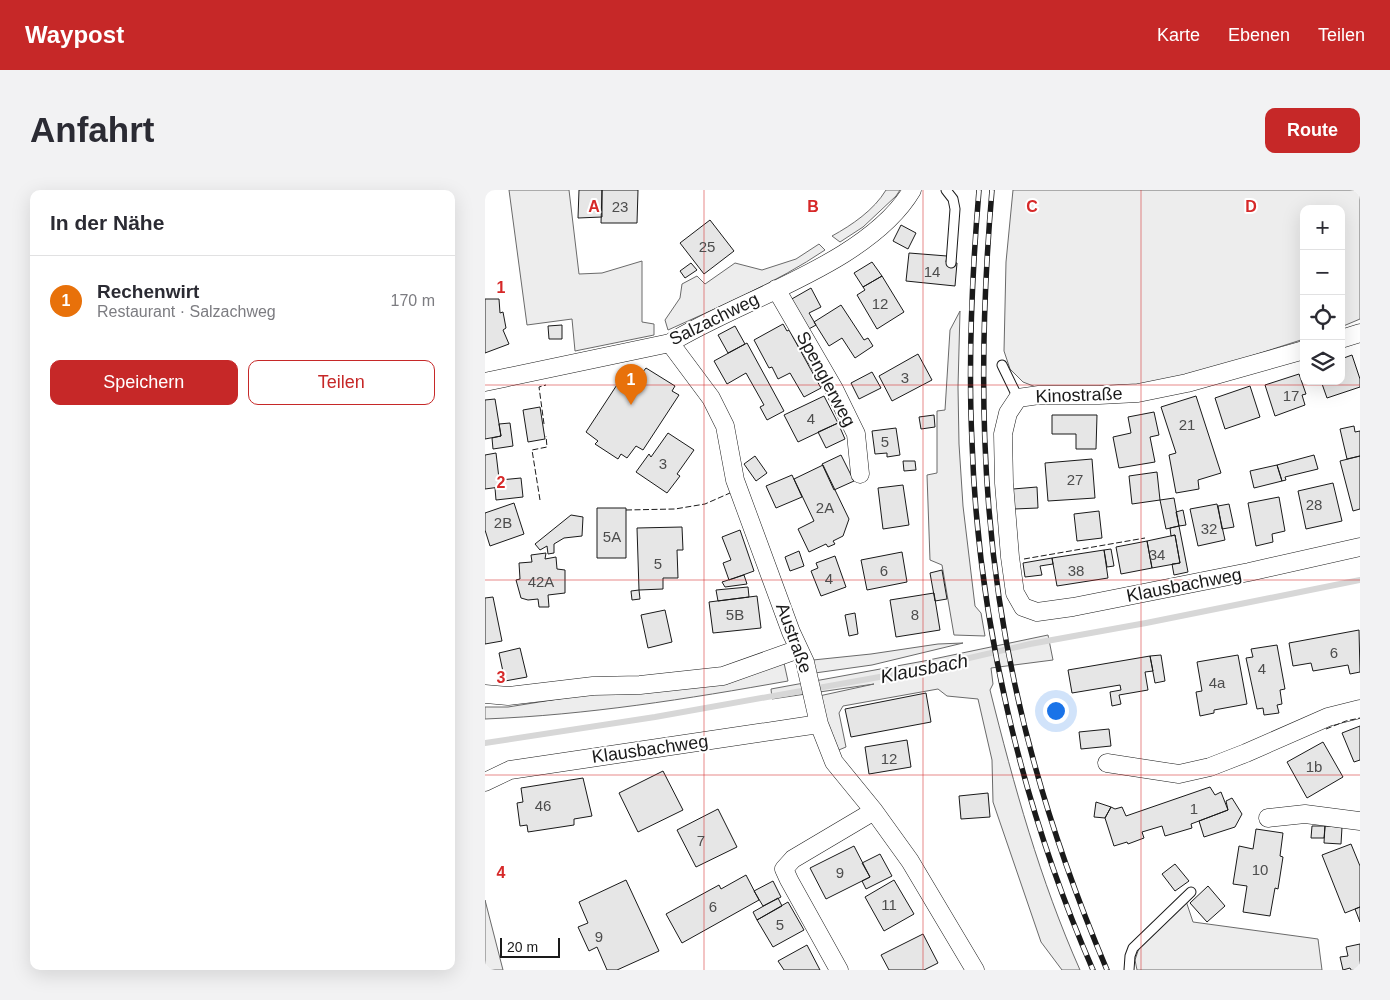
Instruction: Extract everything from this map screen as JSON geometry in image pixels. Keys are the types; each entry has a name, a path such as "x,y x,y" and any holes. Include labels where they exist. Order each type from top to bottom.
{"street":[{"name":"Salzachweg","path":"485,382 670,343 685,333 843,254 875,231 893,215 912,190"},
{"name":"Spenglerweg","path":"776,289 833,389 856,434 860,474"},
{"name":"Austraße","path":"670,343 711,398 725,426 735,480 802,656 818,720 834,762 874,811 910,860 975,970"},
{"name":"Kinostraße","path":"1015,594 1004,482 1003,434 1008,413 1017,398 1039,395 1138,393 1187,383 1300,351"},
{"name":"Klausbachweg","path":"1015,594 1023,607 1037,612 1073,607 1249,572 1360,547"},
{"path":"485,694 508,696 593,686 640,685 723,676 802,656"},
{"path":"1107,763 1179,774 1210,767 1246,754 1328,716 1360,709"},
{"name":"Klausbachweg","path":"485,782 509,770 818,720"},
{"path":"839,970 789,880 785,869 793,859 874,811"},
{"path":"1268,818 1305,814 1360,821"}],"lane":[{"path":"946,190 953,199 955,209 951,263"},
{"path":"1002,365 1017,398"},
{"path":"1129,970 1130,956 1133,948 1191,892"}],"shaded area":[{"path":"509,190 569,190 579,274 602,273 642,261 642,322 654,324 654,335 575,351 572,319 527,325"},
{"path":"886,190 900,190 863,227 840,242 832,236 862,216"},
{"path":"1013,190 1360,190 1360,319 1345,325 1345,205 1300,205 1300,340 1186,377 1138,387 1041,389 1023,382 1010,369 1004,351 1006,262"},
{"path":"819,244 825,250 787,273 668,330 665,320 680,298 682,284 697,276 705,284 735,263 762,270 796,259"},
{"path":"960,311 958,387 963,506 975,606 981,613 985,636 954,635 942,565 930,560 927,475 937,473 937,411 945,410 950,330"},
{"path":"1048,635 1053,660 991,668 993,684 990,690 1040,867 1080,970 1062,970 1041,942 993,802 992,760 978,699 947,696 938,689 843,706 839,713 846,747 834,752 819,696 874,684 772,699 771,689 924,661"},
{"path":"963,643 872,665 815,673 813,660 938,644"},
{"path":"784,663 788,681 599,710 485,719 485,707 508,707"},
{"path":"485,900 503,970 485,970"},
{"path":"1186,901 1193,922 1318,939 1322,970 1137,970 1135,960 1139,948"}],"building":[{"path":"579,190 602,190 602,217 578,218"},
{"path":"602,190 638,190 637,223 601,223"},
{"path":"710,220 734,251 704,274 680,243"},
{"path":"901,225 916,233 908,249 893,241"},
{"path":"909,253 947,256 946,262 957,263 955,286 906,281"},
{"path":"872,262 882,276 863,287 854,273"},
{"path":"691,263 697,270 685,278 680,271"},
{"path":"882,276 904,312 877,329 857,295 865,290 863,287"},
{"path":"811,288 821,307 809,313 816,325 807,330 790,300"},
{"path":"485,299 499,299 500,313 503,312 506,328 503,330 509,344 485,353"},
{"path":"841,305 864,340 868,338 873,346 855,358 842,338 829,346 814,322"},
{"path":"783,324 787,331 789,330 821,388 804,397 790,373 778,379 772,367 769,368 754,340"},
{"path":"562,325 562,339 549,339 548,326"},
{"path":"735,326 745,344 728,353 718,335"},
{"path":"747,343 784,411 767,420 760,407 764,405 746,373 727,384 714,361"},
{"path":"918,354 932,380 892,401 879,376"},
{"path":"1352,355 1360,379 1360,387 1327,398 1322,385 1345,385 1345,358"},
{"path":"630,365 642,373 646,368 675,386 672,391 679,395 643,450 636,446 627,458 621,454 618,459 595,444 598,441 586,432"},
{"path":"872,372 881,388 859,399 851,383"},
{"path":"1299,374 1300,385 1303,385 1306,394 1302,395 1305,405 1275,416 1265,385"},
{"path":"1250,386 1260,417 1225,429 1215,398"},
{"path":"824,396 838,423 798,442 784,415"},
{"path":"1196,396 1221,473 1198,480 1199,489 1176,493 1169,455 1176,453 1161,407"},
{"path":"495,399 501,436 485,439 485,400"},
{"path":"540,407 545,439 528,442 523,410"},
{"path":"1154,412 1159,435 1150,437 1155,462 1119,468 1113,437 1131,433 1128,417"},
{"path":"934,415 935,427 921,429 919,417"},
{"path":"1052,415 1097,415 1096,449 1076,449 1076,434 1052,434"},
{"path":"510,423 513,446 493,449 492,438 501,436 499,424"},
{"path":"838,423 845,439 826,448 818,432"},
{"path":"1354,426 1355,432 1360,431 1360,456 1347,459 1340,429"},
{"path":"896,428 900,455 887,457 887,453 875,454 872,431"},
{"path":"668,433 694,450 677,474 680,476 667,493 636,472 649,454 651,457"},
{"path":"496,453 500,487 485,489 485,455"},
{"path":"841,455 854,481 834,490 822,464"},
{"path":"1314,455 1318,469 1285,477 1286,480 1282,481 1277,465"},
{"path":"755,456 767,473 756,481 744,464"},
{"path":"1360,456 1360,509 1353,511 1340,461"},
{"path":"1092,459 1095,498 1048,501 1045,463"},
{"path":"903,461 915,461 916,470 904,471"},
{"path":"823,465 849,519 843,536 833,541 835,544 828,547 826,544 809,552 798,529 814,521 794,479"},
{"path":"1277,465 1282,481 1254,488 1250,471"},
{"path":"1157,472 1160,500 1132,504 1129,476"},
{"path":"792,475 802,497 776,508 766,486"},
{"path":"521,478 523,497 496,500 495,488 500,487 500,480"},
{"path":"1333,483 1342,521 1306,529 1298,491"},
{"path":"903,485 909,525 883,529 878,488"},
{"path":"1037,487 1038,508 1014,509 1013,489"},
{"path":"1279,497 1285,531 1272,534 1273,542 1256,546 1248,503"},
{"path":"1174,498 1179,526 1166,529 1160,500"},
{"path":"514,503 524,534 490,546 485,530 485,513"},
{"path":"1217,504 1225,540 1198,546 1190,509"},
{"path":"1229,504 1234,527 1222,529 1218,506"},
{"path":"597,508 626,508 626,558 597,558"},
{"path":"1183,510 1186,525 1179,526 1176,512"},
{"path":"1099,511 1102,538 1077,541 1074,514"},
{"path":"571,515 583,517 582,536 564,538 554,544 554,553 548,554 547,546 540,550 535,544"},
{"path":"1179,526 1188,572 1174,575 1172,564 1180,563 1175,535 1171,536 1170,528"},
{"path":"682,527 683,550 677,550 678,578 663,578 663,589 639,590 637,528"},
{"path":"740,530 754,571 729,580 723,563 731,560 722,537"},
{"path":"1175,535 1180,563 1152,568 1147,541"},
{"path":"1147,541 1152,568 1121,574 1116,547"},
{"path":"1111,549 1114,566 1107,567 1104,550"},
{"path":"1104,550 1108,578 1057,586 1052,558"},
{"path":"799,551 804,566 790,571 785,557"},
{"path":"902,552 907,582 867,590 861,560"},
{"path":"546,553 545,559 556,557 557,569 565,570 565,593 548,595 549,607 539,607 538,599 528,600 521,598 516,580 520,579 519,563 532,562 531,555"},
{"path":"835,556 846,587 821,596 811,571 818,568 816,563"},
{"path":"1052,558 1053,564 1040,566 1042,575 1025,577 1023,563"},
{"path":"942,570 947,599 935,601 930,573"},
{"path":"744,575 747,584 725,587 722,582"},
{"path":"748,587 749,597 718,601 716,590"},
{"path":"639,590 640,599 632,600 631,591"},
{"path":"934,593 940,630 896,637 890,600"},
{"path":"757,596 761,628 713,633 709,602"},
{"path":"493,597 502,641 485,644 485,598"},
{"path":"665,610 672,642 648,648 641,615"},
{"path":"855,613 858,634 849,636 845,615"},
{"path":"1359,630 1360,672 1350,674 1348,665 1313,671 1311,663 1293,666 1289,643"},
{"path":"1277,645 1285,689 1280,690 1282,704 1277,705 1279,713 1264,715 1263,708 1257,709 1246,658 1253,657 1251,649"},
{"path":"520,648 527,677 505,681 499,653"},
{"path":"1161,655 1165,681 1155,683 1150,656"},
{"path":"1238,655 1247,704 1214,710 1214,713 1200,716 1196,692 1202,691 1197,662"},
{"path":"1150,656 1153,671 1145,672 1148,690 1119,695 1121,704 1112,706 1110,692 1121,690 1120,685 1072,693 1068,670"},
{"path":"926,693 931,722 851,737 845,709"},
{"path":"1360,726 1360,760 1354,762 1342,733"},
{"path":"1109,729 1111,746 1081,749 1079,732"},
{"path":"907,740 911,767 869,774 865,747"},
{"path":"1323,742 1343,777 1307,798 1287,762"},
{"path":"663,771 683,810 638,832 619,793"},
{"path":"583,778 592,816 574,819 574,825 528,832 527,825 520,826 517,803 523,802 521,788"},
{"path":"1210,787 1215,795 1221,792 1228,810 1191,824 1192,828 1165,836 1162,826 1142,832 1144,838 1128,844 1127,842 1114,846 1105,818 1111,807 1115,809 1122,807 1126,816"},
{"path":"988,793 990,817 961,819 959,796"},
{"path":"1232,798 1242,814 1235,827 1204,837 1199,821 1228,810 1226,801"},
{"path":"1096,802 1111,807 1105,818 1094,817"},
{"path":"718,809 737,847 696,867 677,830"},
{"path":"1312,826 1325,826 1324,838 1311,838"},
{"path":"1325,826 1342,827 1341,844 1324,843"},
{"path":"1256,829 1283,833 1280,856 1283,857 1278,889 1275,888 1270,916 1243,912 1247,886 1233,884 1239,846 1253,849"},
{"path":"1351,844 1360,866 1360,907 1345,913 1322,855"},
{"path":"854,846 870,877 826,899 810,868"},
{"path":"880,854 892,876 866,889 862,881 870,877 862,863"},
{"path":"1175,864 1189,881 1175,891 1162,874"},
{"path":"746,875 759,900 682,943 666,914 719,885 721,889"},
{"path":"626,880 659,951 617,970 607,970 597,947 589,951 578,927 588,923 579,902"},
{"path":"894,880 914,914 884,931 865,897"},
{"path":"773,881 781,897 763,906 754,891"},
{"path":"1208,886 1225,906 1207,922 1190,903"},
{"path":"778,898 782,906 757,920 753,912"},
{"path":"788,902 804,930 773,947 757,920"},
{"path":"1360,907 1360,922 1355,909"},
{"path":"923,934 938,963 924,970 889,970 881,955"},
{"path":"1360,944 1360,970 1351,970 1350,968 1343,970 1340,957 1348,956 1346,947"},
{"path":"807,945 820,970 784,970 778,961"}],"waterway":[{"name":"Klausbach","path":"485,743 655,717 913,671 1030,644 1360,580"}],"railway":[{"path":"979,190 974,253 970,379 976,510 983,577 994,645 1008,712 1025,778 1067,907 1093,970"},
{"path":"992,190 985,314 985,438 988,500 1003,624 1023,722 1043,794 1066,865 1107,970"}],"fence":[{"path":"544,424 539,387 546,385"},
{"path":"540,500 532,450 547,447 546,436"},
{"path":"626,510 675,509 705,504 730,493"},
{"path":"1024,559 1145,538"},
{"path":"1326,729 1360,718"}],"place":[{"name":"Rechenwirt","path":"631,405"}]}
